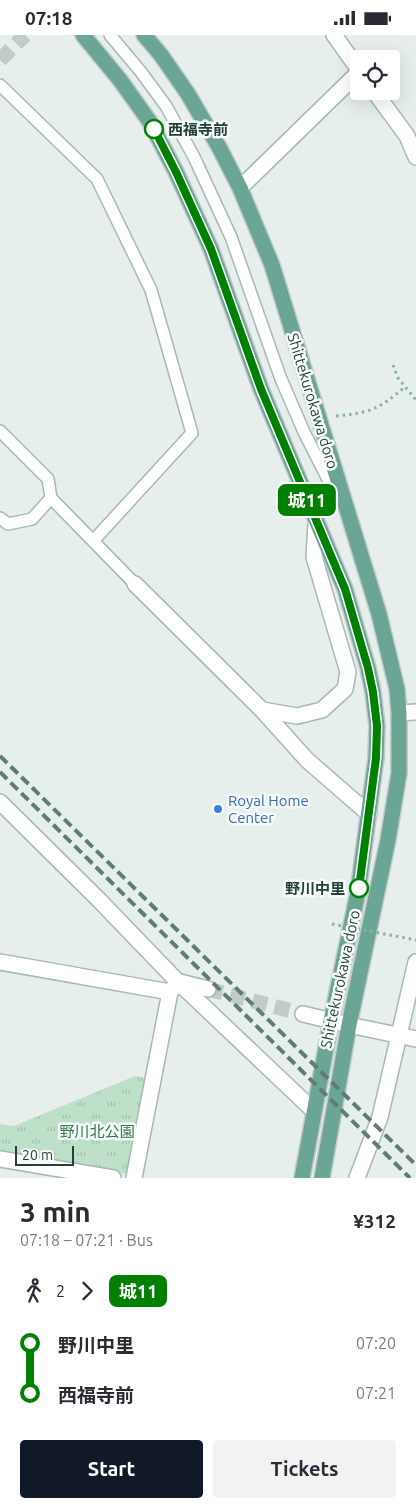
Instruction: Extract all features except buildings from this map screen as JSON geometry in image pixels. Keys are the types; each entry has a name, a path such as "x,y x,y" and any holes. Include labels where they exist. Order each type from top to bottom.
{"main road":[{"name":"Shittekurokawa doro","path":"83,35 120,80 150,121 176,172 211,249 261,389 316,524 345,589 373,692 377,726 376,758 358,892 331,1021 302,1178"},
{"name":"Shittekurokawa doro","path":"144,35 161,55 188,94 240,188 272,265 378,614 397,689 399,773 388,840 349,1025 322,1178"}],"street":[{"path":"334,35 350,58"},
{"path":"240,188 350,80"},
{"path":"381,100 407,136 416,157"},
{"path":"262,710 297,716 322,710 345,689 348,672 314,557 316,524"},
{"path":"134,584 262,710 308,760 369,814"},
{"path":"399,713 416,711"},
{"path":"0,802 100,901 174,987 314,1111"},
{"path":"0,962 174,987 208,989"},
{"path":"357,1178 380,1117 416,962"},
{"path":"134,1178 174,987"},
{"path":"303,1014 416,1039"},
{"path":"0,1159 113,1178"}],"lane":[{"path":"110,35 166,106 194,157 231,237 289,397 348,518"},
{"path":"0,85 97,179 151,290 192,433 94,540"},
{"path":"0,431 48,479 51,498 94,540 134,584"},
{"path":"0,518 8,524 32,519 51,498"}],"path":[{"path":"393,365 398,378 416,400"},
{"path":"331,417 358,414 375,409 387,403 405,387"},
{"path":"332,924 416,940"}],"green space":[{"name":"野川北公園","path":"135,1076 146,1078 126,1174 0,1153 0,1124 14,1126"}],"tunnel":[{"path":"0,60 25,35"},
{"path":"208,989 303,1014"}],"railway":[{"path":"0,756 416,1165"},
{"path":"0,772 410,1178"}],"bus line":[{"name":"城11","path":"154,129 211,249 261,389 316,524 345,589 368,668 377,726 376,758 359,888"}],"place":[{"name":"西福寺前","path":"154,129"},
{"name":"Royal Home Center","path":"218,809"},
{"name":"野川中里","path":"359,888"}]}
